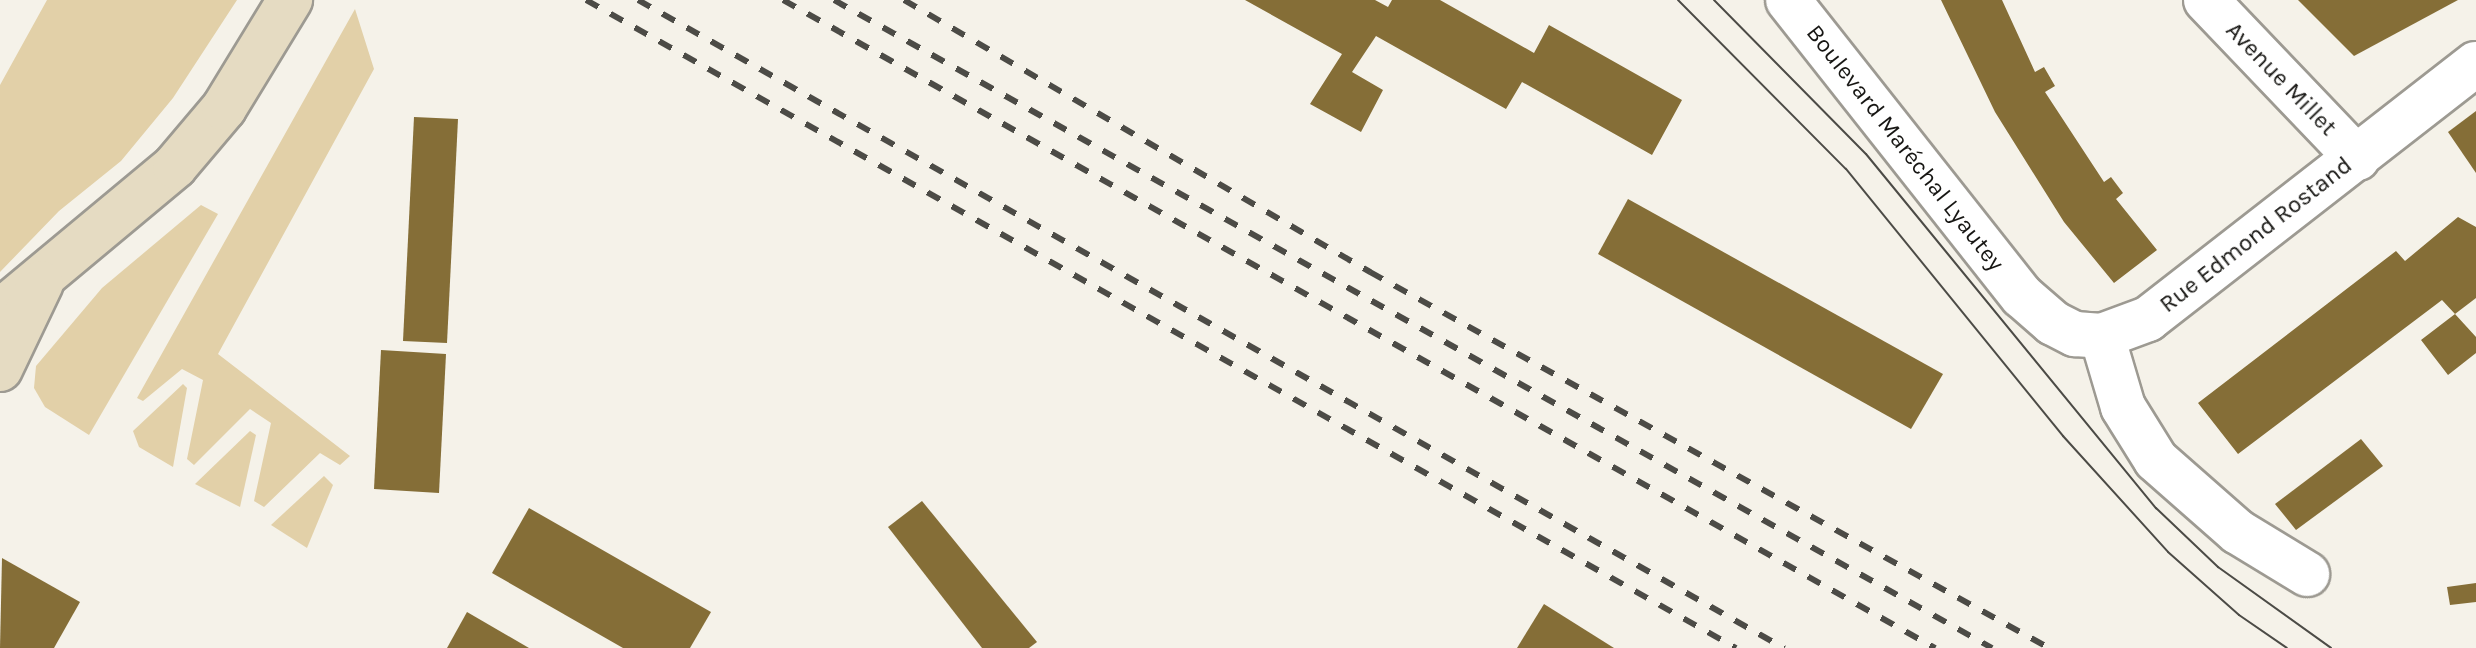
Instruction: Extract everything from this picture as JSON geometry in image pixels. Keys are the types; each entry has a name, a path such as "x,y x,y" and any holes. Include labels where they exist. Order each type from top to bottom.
{"street":[{"path":"0,312 132,206 203,136 254,64 290,0"},
{"name":"Boulevard Maréchal Lyautey","path":"1788,0 2022,296 2053,323 2075,334 2102,336"},
{"name":"Avenue Millet","path":"2206,0 2357,158"},
{"name":"Rue Edmond Rostand","path":"2102,336 2148,319 2476,64"},
{"path":"0,369 44,277"},
{"path":"2102,336 2123,407 2156,460 2238,532 2307,574"}],"shaded area":[{"path":"47,0 237,0 173,98 121,161 59,211 0,272 0,85"},
{"path":"355,9 374,69 218,354 350,456 340,465 320,453 264,507 254,501 271,423 250,409 194,465 187,459 203,380 182,369 143,401 137,398"},
{"path":"201,205 218,214 89,435 45,407 34,388 36,366 102,288"},
{"path":"183,384 187,388 173,467 139,447 133,431"},
{"path":"250,431 256,435 240,507 195,484"},
{"path":"324,476 333,485 307,548 271,525"}],"building":[{"path":"1245,0 1375,0 1388,7 1392,0 1440,0 1534,53 1549,25 1682,100 1652,155 1522,82 1506,109 1376,36 1352,72 1383,90 1361,132 1310,104 1342,54"},
{"path":"1941,0 2002,0 2035,72 2044,67 2055,86 2045,92 2104,182 2111,177 2123,193 2116,199 2157,250 2114,283 2064,222 1995,112"},
{"path":"2298,0 2458,0 2354,56"},
{"path":"2476,111 2476,173 2448,132"},
{"path":"414,117 458,119 447,343 403,341"},
{"path":"1628,199 1943,374 1911,429 1598,254"},
{"path":"2458,217 2476,227 2476,298 2455,314 2442,300 2238,454 2198,403 2396,251 2405,261"},
{"path":"2455,314 2476,337 2476,353 2448,375 2421,340"},
{"path":"381,350 446,354 439,493 374,489"},
{"path":"2361,439 2383,466 2296,530 2275,504"},
{"path":"922,501 1037,642 1029,648 982,648 888,527"},
{"path":"529,508 711,612 690,648 623,648 492,573"},
{"path":"2,558 80,602 54,648 0,648"},
{"path":"2476,583 2476,602 2450,605 2447,587"},
{"path":"1544,604 1614,648 1517,648"},
{"path":"467,612 529,648 447,648"}],"tram line":[{"path":"1678,0 1846,169 2063,436 2168,552 2239,615 2287,648"},
{"path":"1714,0 1866,154 2156,508 2218,567 2331,648"}],"railway":[{"path":"586,0 1736,648"},
{"path":"638,0 1784,648"},
{"path":"783,0 1935,648"},
{"path":"834,0 1992,648"},
{"path":"904,0 1370,272 2049,648"}]}
